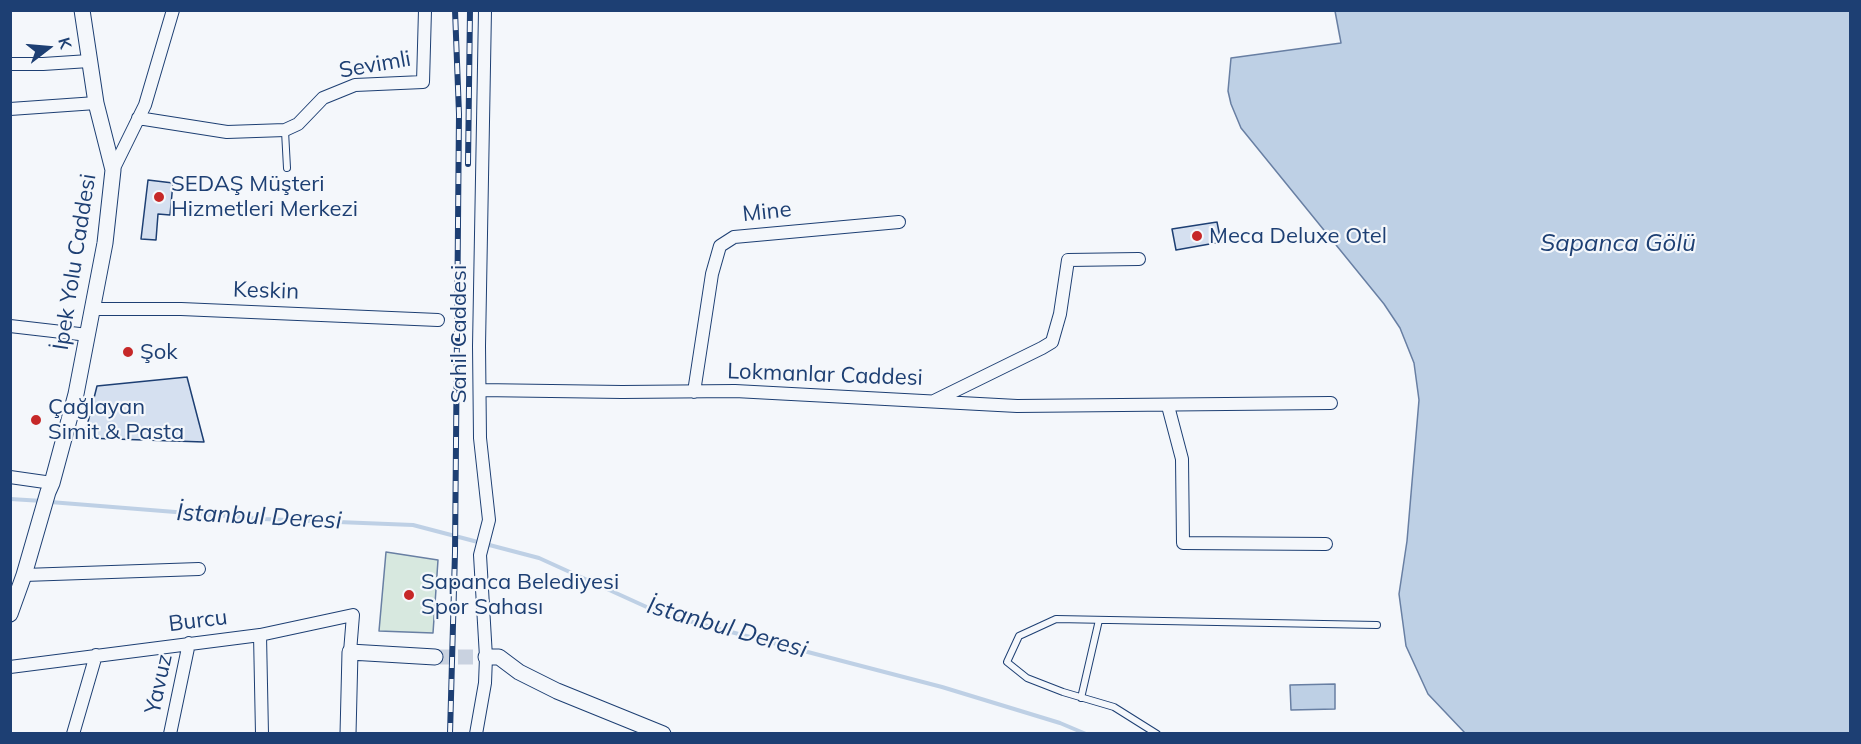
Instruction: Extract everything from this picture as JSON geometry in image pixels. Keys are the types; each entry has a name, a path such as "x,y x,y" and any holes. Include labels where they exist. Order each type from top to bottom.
{"street":[{"name":"İpek Yolu Caddesi","path":"10,614 32,551 76,394 105,243 113,170 96,104 82,10"},
{"path":"113,170 145,105 173,10"},
{"name":"Sevimli","path":"285,130 298,124 323,98 355,85 423,82 425,10"},
{"name":"Sahil Caddesi","path":"476,734 486,683 480,555 489,520 480,438 485,10"},
{"path":"10,64 89,61"},
{"path":"10,109 96,104"},
{"path":"138,118 227,132 285,130"},
{"name":"Mine","path":"694,392 712,274 720,246 734,237 899,222"},
{"path":"934,401 1052,342 1060,314 1068,260 1139,259"},
{"name":"Keskin","path":"93,309 181,309 438,320"},
{"path":"10,327 88,335"},
{"name":"Lokmanlar Caddesi","path":"480,390 735,391 1017,406 1331,403"},
{"path":"1168,406 1182,459 1183,543 1326,544"},
{"path":"10,477 50,487"},
{"path":"24,575 199,569"},
{"name":"Burcu","path":"10,667 260,635 353,615 350,652"},
{"path":"260,635 262,734"},
{"name":"Yavuz","path":"170,734 189,643"},
{"path":"348,734 350,652 435,657"},
{"path":"73,734 96,655"},
{"path":"486,657 499,657 519,672 557,692 663,734"}],"lane":[{"path":"285,130 287,168"},
{"path":"1157,734 1114,707 1081,698 1027,678 1007,662 1018,636 1056,618 1377,625"},
{"path":"1081,698 1099,620"}],"shaded area":[{"name":"Sapanca Belediyesi Spor Sahası","path":"386,552 438,560 433,633 379,631"}],"water":[{"name":"Sapanca Gölü","path":"1335,11 1850,11 1850,733 1465,733 1428,694 1406,646 1399,594 1407,541 1419,400 1414,363 1400,328 1384,304 1241,128 1228,91 1231,58 1341,43"},
{"path":"1335,684 1335,709 1291,710 1290,685"}],"building":[{"name":"SEDAŞ Müşteri Hizmetleri Merkezi","path":"148,180 173,183 170,215 158,214 156,240 141,239"},
{"name":"Meca Deluxe Otel","path":"1217,222 1221,242 1176,250 1172,229"},
{"path":"187,377 204,442 84,438 97,386"}],"waterway":[{"name":"İstanbul Deresi","path":"10,499 43,501"},
{"name":"İstanbul Deresi","path":"50,502 263,519 413,525 539,558 662,614 942,687 1060,723 1086,734"}],"tunnel":[{"path":"435,657 486,657"}],"railway":[{"path":"450,734 455,552 459,114 455,10"},
{"path":"468,164 470,10"}],"place":[{"name":"SEDAŞ Müşteri Hizmetleri Merkezi","path":"159,197"},
{"name":"Meca Deluxe Otel","path":"1197,236"},
{"name":"Şok","path":"128,352"},
{"name":"Çağlayan Simit & Pasta","path":"36,420"},
{"name":"Sapanca Belediyesi Spor Sahası","path":"409,595"}]}
